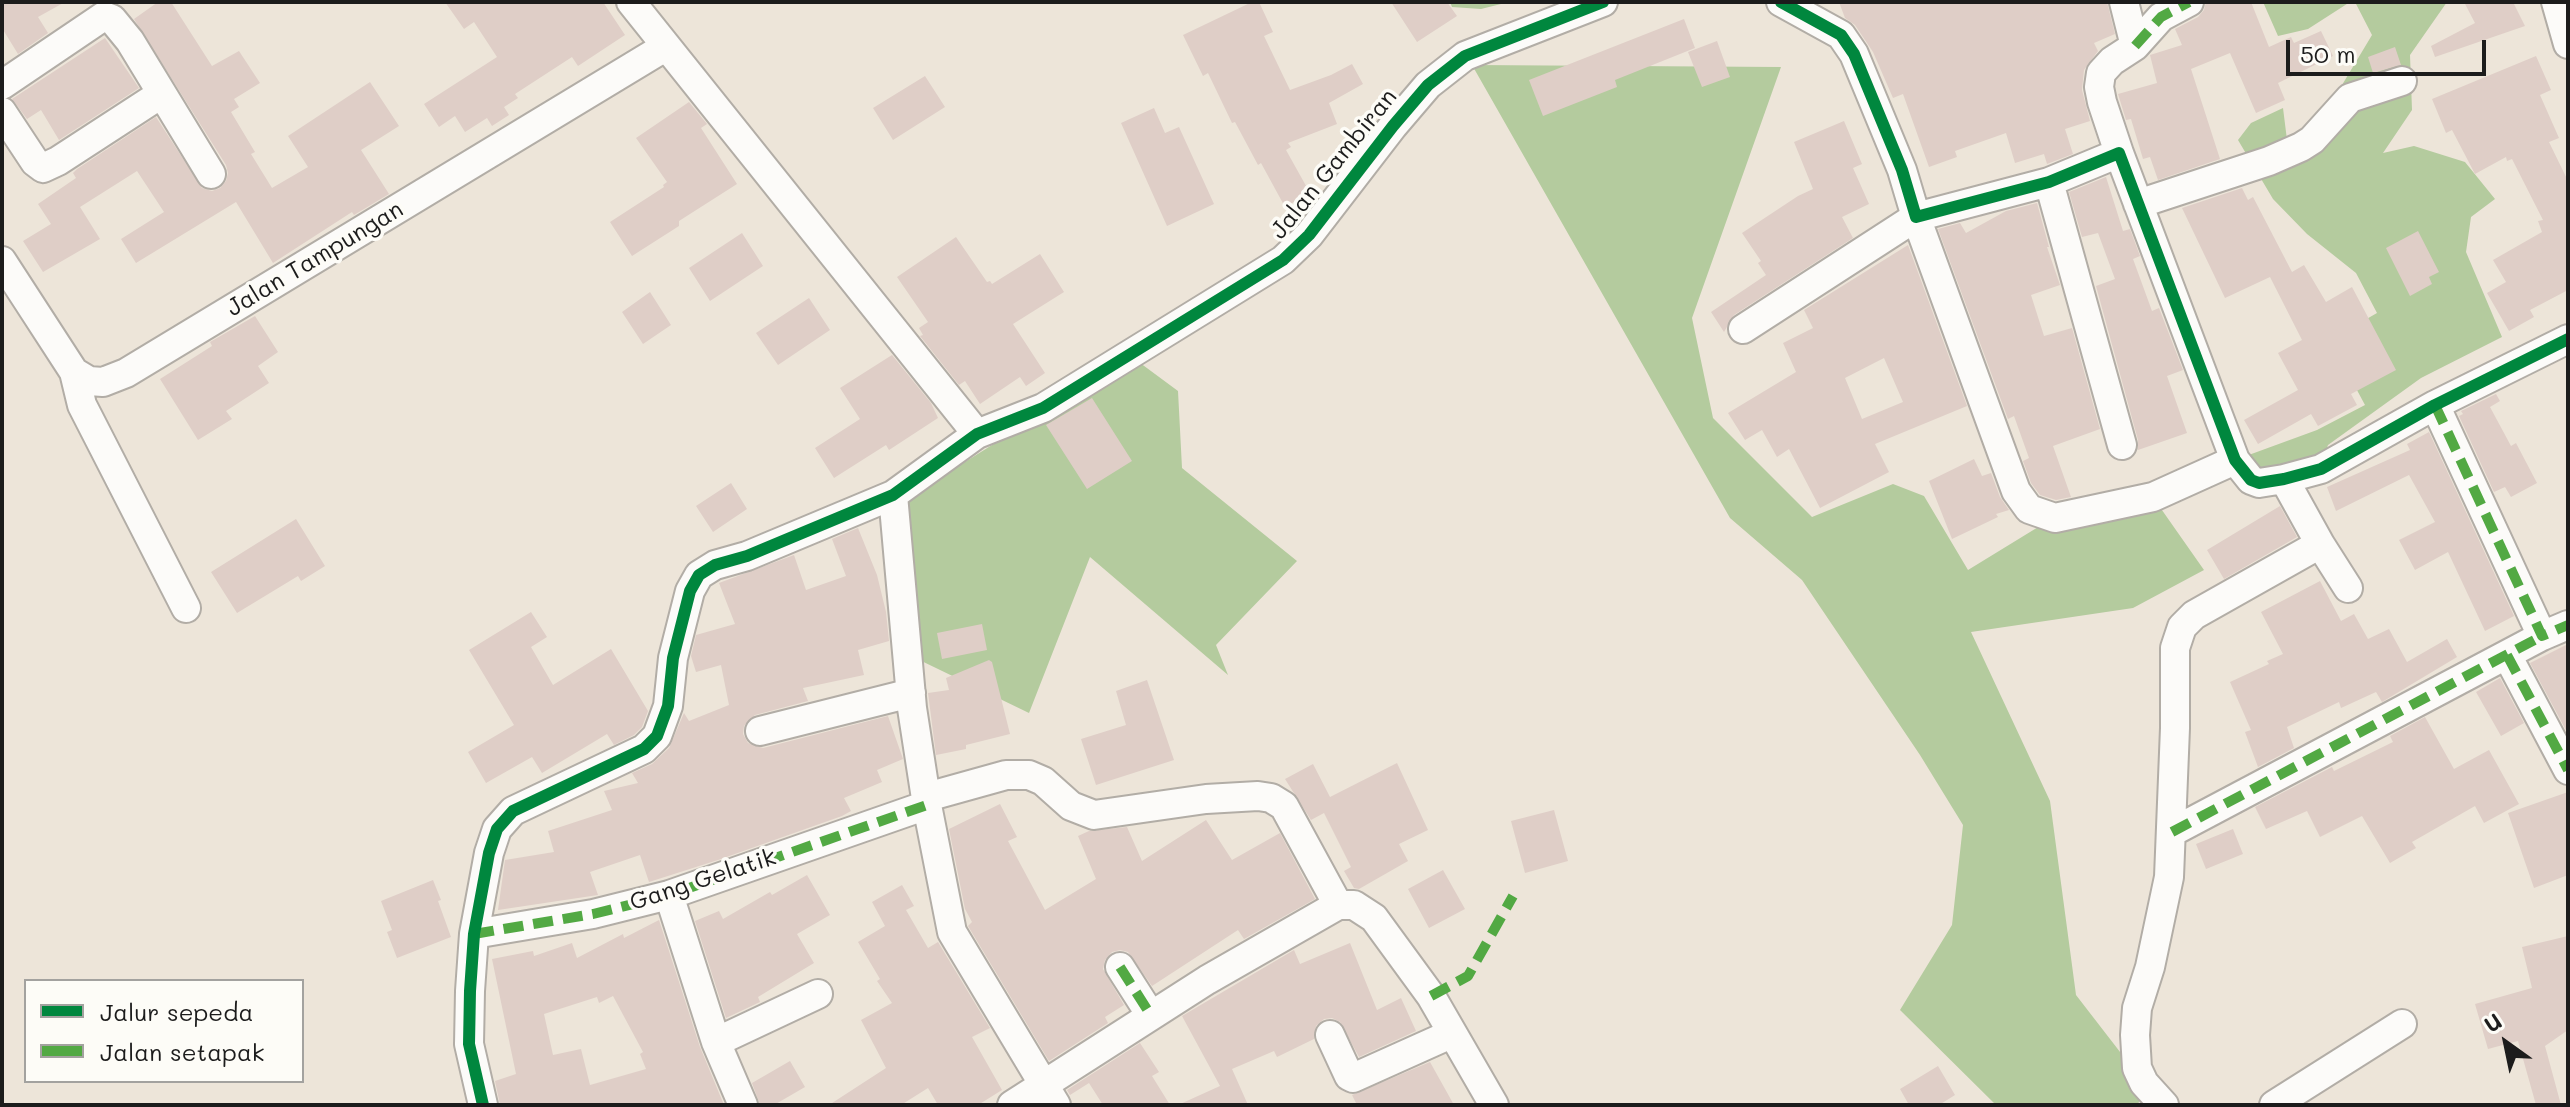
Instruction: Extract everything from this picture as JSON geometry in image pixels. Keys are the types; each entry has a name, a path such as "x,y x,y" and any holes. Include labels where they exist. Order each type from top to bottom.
{"street":[{"path":"631,2 977,434"},
{"name":"Jalan Gambiran","path":"474,934 489,853 497,829 513,811 644,749 657,736 668,706 673,658 690,591 699,575 715,565 747,556 893,495 977,434 1043,408 1283,260 1309,235 1428,85 1465,56 1603,2"},
{"path":"1781,2 1841,35 1854,54 1902,170 1916,217 2016,491 2029,509 2055,518 2153,497 2235,460"},
{"path":"2124,2 2135,46"},
{"path":"2189,2 2161,17 2135,46 2112,61 2101,73 2099,87 2119,153 2235,460 2251,480 2259,483 2321,469 2435,405 2568,339"},
{"path":"2556,2 2568,44"},
{"path":"3,84 104,16 112,19 130,41 211,174"},
{"name":"Jalan Tampungan","path":"74,372 89,381 103,382 126,373 665,47"},
{"path":"2138,204 2269,161 2301,147 2312,140 2350,98 2402,81"},
{"path":"2,112 35,162 43,168 161,94"},
{"path":"1743,329 1916,217 2049,182 2119,153"},
{"path":"2049,182 2122,445"},
{"path":"2,261 74,372 82,405 186,608"},
{"path":"2435,405 2542,636"},
{"path":"2284,479 2348,588"},
{"path":"893,495 911,693 927,801 952,932 1049,1095"},
{"path":"2164,1105 2144,1083 2137,1068 2135,1035 2137,1008 2150,967 2169,877 2175,648 2182,627 2194,615 2320,544"},
{"path":"2172,832 2568,625"},
{"path":"2507,655 2568,770"},
{"path":"760,731 911,693"},
{"name":"Gang Gelatik","path":"474,934 593,914 669,895 1006,775 1029,775 1043,781 1071,806 1094,815 1206,799 1271,798 1284,806 1291,817 1338,905"},
{"path":"669,895 716,1042 743,1105"},
{"path":"1012,1105 1049,1095 1150,1014 1338,905 1354,905 1374,918 1431,996 1494,1105"},
{"path":"474,934 469,1044 483,1105"},
{"path":"1120,967 1150,1014"},
{"path":"716,1042 818,994"},
{"path":"2274,1105 2306,1097 2402,1024"},
{"path":"1330,1035 1349,1076 1353,1078 1451,1034"}],"green space":[{"path":"1450,2 1509,2 1481,9 1452,7"},
{"path":"2263,2 2350,2 2308,29 2278,36"},
{"path":"2355,2 2447,2 2410,55 2412,110 2383,153 2414,146 2465,162 2495,199 2471,217 2466,252 2502,337 2421,378 2328,445 2320,468 2287,476 2235,460 2317,430 2365,405 2330,340 2377,313 2356,273 2307,234 2273,199 2238,140 2251,123 2283,108 2288,148 2339,90 2372,35"},
{"path":"1472,65 1781,67 1692,318 1713,418 1812,517 1893,484 1924,496 1968,570 2048,521 2157,503 2204,570 2133,608 1971,632 2050,801 2076,995 2144,1083 2138,1105 1996,1105 1900,1010 1952,925 1963,825 1920,755 1802,580 1730,518"},
{"path":"1132,357 1178,391 1182,468 1297,561 1216,645 1228,675 1090,557 1029,713 907,654 895,506"}],"building":[{"path":"2,2 65,2 38,17 48,33 18,54 2,28"},
{"path":"158,2 171,2 212,66 239,51 260,83 234,99 239,107 231,112 272,188 308,167 288,136 370,82 399,126 361,150 389,194 354,215 352,212 273,263 236,202 136,263 121,239 164,212 137,171 80,207 100,239 43,272 23,241 51,224 38,204 76,178 73,173 77,169 156,117 202,188 212,191 226,181 226,165 134,19"},
{"path":"445,2 603,2 625,35 578,66 572,57 515,94 518,98 504,107 509,115 492,126 487,118 465,132 455,116 439,127 424,104 497,57 474,22 464,29"},
{"path":"1252,2 1259,2 1273,32 1264,36 1290,90 1352,64 1363,84 1329,103 1337,124 1288,143 1291,147 1286,150 1310,193 1285,207 1261,163 1258,165 1235,122 1232,123 1208,73 1203,76 1183,35"},
{"path":"1391,2 1447,2 1457,16 1417,42"},
{"path":"1839,2 2107,2 2115,34 2094,43 2098,51 2084,70 2082,90 2090,121 2065,129 2073,154 2047,164 2044,154 2015,163 2006,133 1955,151 1957,157 1929,167 1903,94 1893,98 1873,52 1855,25 1845,18"},
{"path":"2206,2 2251,2 2269,47 2291,37 2294,43 2321,31 2333,56 2278,83 2285,100 2256,113 2230,53 2191,69 2220,159 2158,180 2150,157 2143,159 2131,119 2126,120 2118,94 2157,83 2150,55 2182,45 2175,29 2198,17"},
{"path":"2464,2 2513,2 2525,26 2435,57 2431,46 2475,23"},
{"path":"1684,19 1695,48 1615,80 1617,87 1543,116 1529,80"},
{"path":"105,38 139,88 59,140 41,110 27,119 12,99"},
{"path":"1717,41 1730,77 1702,87 1688,52"},
{"path":"2395,47 2401,65 2373,73 2368,57"},
{"path":"2536,56 2551,90 2540,95 2559,138 2549,142 2568,181 2568,290 2530,310 2534,317 2509,331 2487,293 2506,282 2493,260 2542,232 2538,221 2543,220 2512,159 2507,161 2506,157 2475,174 2452,130 2446,133 2432,99"},
{"path":"925,76 945,107 893,140 873,108"},
{"path":"689,102 707,124 701,128 737,184 632,256 610,222 667,182 636,138"},
{"path":"1154,108 1165,133 1179,127 1214,204 1167,226 1121,123"},
{"path":"1844,121 1862,164 1853,168 1869,204 1842,217 1853,238 1734,315 1724,332 1711,312 1766,275 1758,263 1761,261 1742,233 1813,189 1794,142"},
{"path":"2106,177 2123,231 2130,229 2140,256 2133,259 2152,311 2159,308 2183,370 2167,376 2187,433 2138,450 2138,440 2096,286 2115,279 2098,233 2082,237 2069,192"},
{"path":"2242,188 2248,200 2253,197 2292,272 2304,265 2326,302 2352,287 2396,370 2351,394 2357,405 2318,426 2311,414 2258,444 2244,420 2298,390 2278,353 2302,340 2270,277 2225,298 2182,208"},
{"path":"2037,203 2060,285 2031,295 2044,336 2072,328 2100,429 2053,446 2071,497 2056,500 2040,495 2031,483 2023,461 2029,458 2014,416 2008,419 1938,229 1960,223 1966,233 2006,211"},
{"path":"2418,231 2439,272 2429,277 2432,284 2410,296 2386,248"},
{"path":"742,233 763,266 710,301 689,268"},
{"path":"956,237 987,282 992,284 1040,254 1064,292 1013,324 1045,373 1026,386 1020,377 980,404 965,381 959,385 920,336 923,335 919,328 928,322 897,277"},
{"path":"1908,245 1967,406 1875,444 1889,472 1820,508 1789,449 1777,457 1762,430 1745,440 1728,413 1796,372 1783,343 1813,328 1804,310","holes":["1884,358 1903,402 1862,419 1845,378"]},
{"path":"650,292 671,325 643,344 622,312"},
{"path":"809,298 830,330 778,365 756,333"},
{"path":"255,316 278,352 258,366 269,383 226,411 232,419 198,440 160,379 212,346 210,342"},
{"path":"892,355 931,403 938,418 889,450 886,445 834,478 815,448 860,419 840,388"},
{"path":"2496,394 2500,401 2490,407 2511,446 2516,443 2537,483 2511,497 2505,487 2494,492 2459,416 2463,414 2461,411"},
{"path":"1092,398 1132,461 1087,489 1046,425"},
{"path":"2429,432 2514,616 2485,631 2448,552 2415,570 2399,540 2435,522 2409,475 2336,511 2327,487 2410,450 2407,444"},
{"path":"1974,459 1982,476 1991,473 2000,497 2009,510 1952,539 1929,481"},
{"path":"731,483 747,509 713,532 696,506"},
{"path":"2280,506 2297,537 2224,579 2207,550"},
{"path":"296,519 325,566 301,581 298,576 237,613 211,572"},
{"path":"858,528 877,575 889,641 858,650 864,675 803,688 808,701 755,715 744,726 743,734 748,743 763,748 888,716 903,759 877,770 882,782 844,798 851,811 842,816 718,860 649,882 640,855 590,872 598,895 498,910 505,860 554,852 548,831 612,810 604,791 638,783 632,773 652,764 669,748 684,713 689,721 729,705 721,665 696,672 691,656 696,635 735,624 719,583 794,555 806,590 846,576 832,539"},
{"path":"2320,581 2341,621 2354,614 2368,639 2389,629 2407,662 2447,639 2457,657 2382,702 2376,692 2341,708 2339,702 2287,727 2294,748 2258,767 2245,732 2251,730 2230,682 2283,654 2261,612"},
{"path":"531,612 547,637 531,647 553,685 611,649 648,711 642,727 634,735 614,745 607,734 542,773 532,757 486,783 468,752 514,725 469,650"},
{"path":"982,624 987,650 942,659 937,633"},
{"path":"2568,644 2568,734 2530,663"},
{"path":"989,660 1010,734 966,745 966,749 936,755 928,693 949,690 946,678"},
{"path":"2500,678 2524,723 2501,736 2476,692"},
{"path":"1147,680 1174,760 1096,785 1081,739 1126,725 1116,691"},
{"path":"2425,717 2454,769 2489,750 2519,804 2484,823 2475,806 2412,842 2416,848 2390,863 2362,816 2320,837 2307,811 2266,829 2255,807 2332,767 2334,771 2393,742 2390,736"},
{"path":"1397,763 1428,830 1399,844 1408,861 1359,889 1354,888 1344,871 1351,867 1324,813 1311,820 1285,779 1313,764 1330,797"},
{"path":"2568,792 2568,875 2534,888 2508,813"},
{"path":"1000,804 1017,837 1008,841 1045,910 1096,879 1078,836 1089,831 1127,827 1142,861 1206,820 1232,860 1280,833 1315,899 1244,939 1238,930 1152,986 1128,952 1112,952 1105,960 1103,969 1124,1005 1105,1017 1108,1023 1049,1061 968,926 972,922 965,909 949,829"},
{"path":"1554,810 1568,861 1525,873 1511,821"},
{"path":"2233,829 2243,854 2206,869 2196,844"},
{"path":"1443,870 1465,909 1429,928 1408,889"},
{"path":"807,875 830,915 797,934 814,963 758,997 760,1002 726,1018 695,921 719,911 723,919"},
{"path":"433,880 451,937 397,958 387,932 392,930 381,901"},
{"path":"902,885 914,906 906,910 928,948 938,942 990,1028 972,1037 1002,1090 978,1105 938,1105 928,1088 901,1105 829,1105 886,1068 861,1020 892,1003 858,942 885,926 872,902"},
{"path":"659,920 700,1047 724,1105 500,1105 495,1081 516,1074 492,959 533,951 534,956 572,943 577,958 623,934 624,938","holes":["613,996 643,1052 640,1054 646,1069 590,1085 581,1049 553,1055 544,1014 597,997 599,1003"]},
{"path":"2568,936 2568,1030 2545,1046 2561,1105 2536,1105 2518,1041 2488,1049 2475,1004 2532,988 2522,947"},
{"path":"1350,943 1377,1010 1401,998 1416,1031 1359,1057 1340,1022 1332,1018 1324,1019 1316,1026 1314,1039 1277,1057 1274,1051 1232,1069 1248,1105 1178,1105 1220,1086 1182,1016 1294,950 1300,964"},
{"path":"1140,1043 1159,1072 1152,1076 1170,1105 1103,1105 1089,1083 1070,1095 1067,1090"},
{"path":"790,1061 805,1087 774,1105 760,1105 752,1083"},
{"path":"1430,1062 1454,1105 1357,1105 1352,1095"},
{"path":"1938,1066 1955,1095 1939,1105 1909,1105 1900,1089"}],"marked path":[{"path":"2135,46 2161,17 2189,2"},
{"path":"2435,405 2542,636 2568,625"},
{"path":"2172,832 2542,636"},
{"path":"2507,655 2568,770"},
{"path":"474,934 593,914 669,895 927,805"},
{"path":"1431,996 1468,976 1513,896"},
{"path":"1120,967 1150,1014"}],"cycle path":[{"path":"483,1105 469,1044 470,991 474,934 489,853 497,829 513,811 644,749 657,736 668,706 673,658 690,591 699,575 715,565 747,556 893,495 977,434 1043,408 1283,260 1309,235 1428,85 1465,56 1603,2"},
{"path":"1781,2 1841,35 1854,54 1902,170 1916,217 2049,182 2119,153 2235,460 2251,480 2259,483 2321,469 2435,405 2568,339"}]}
